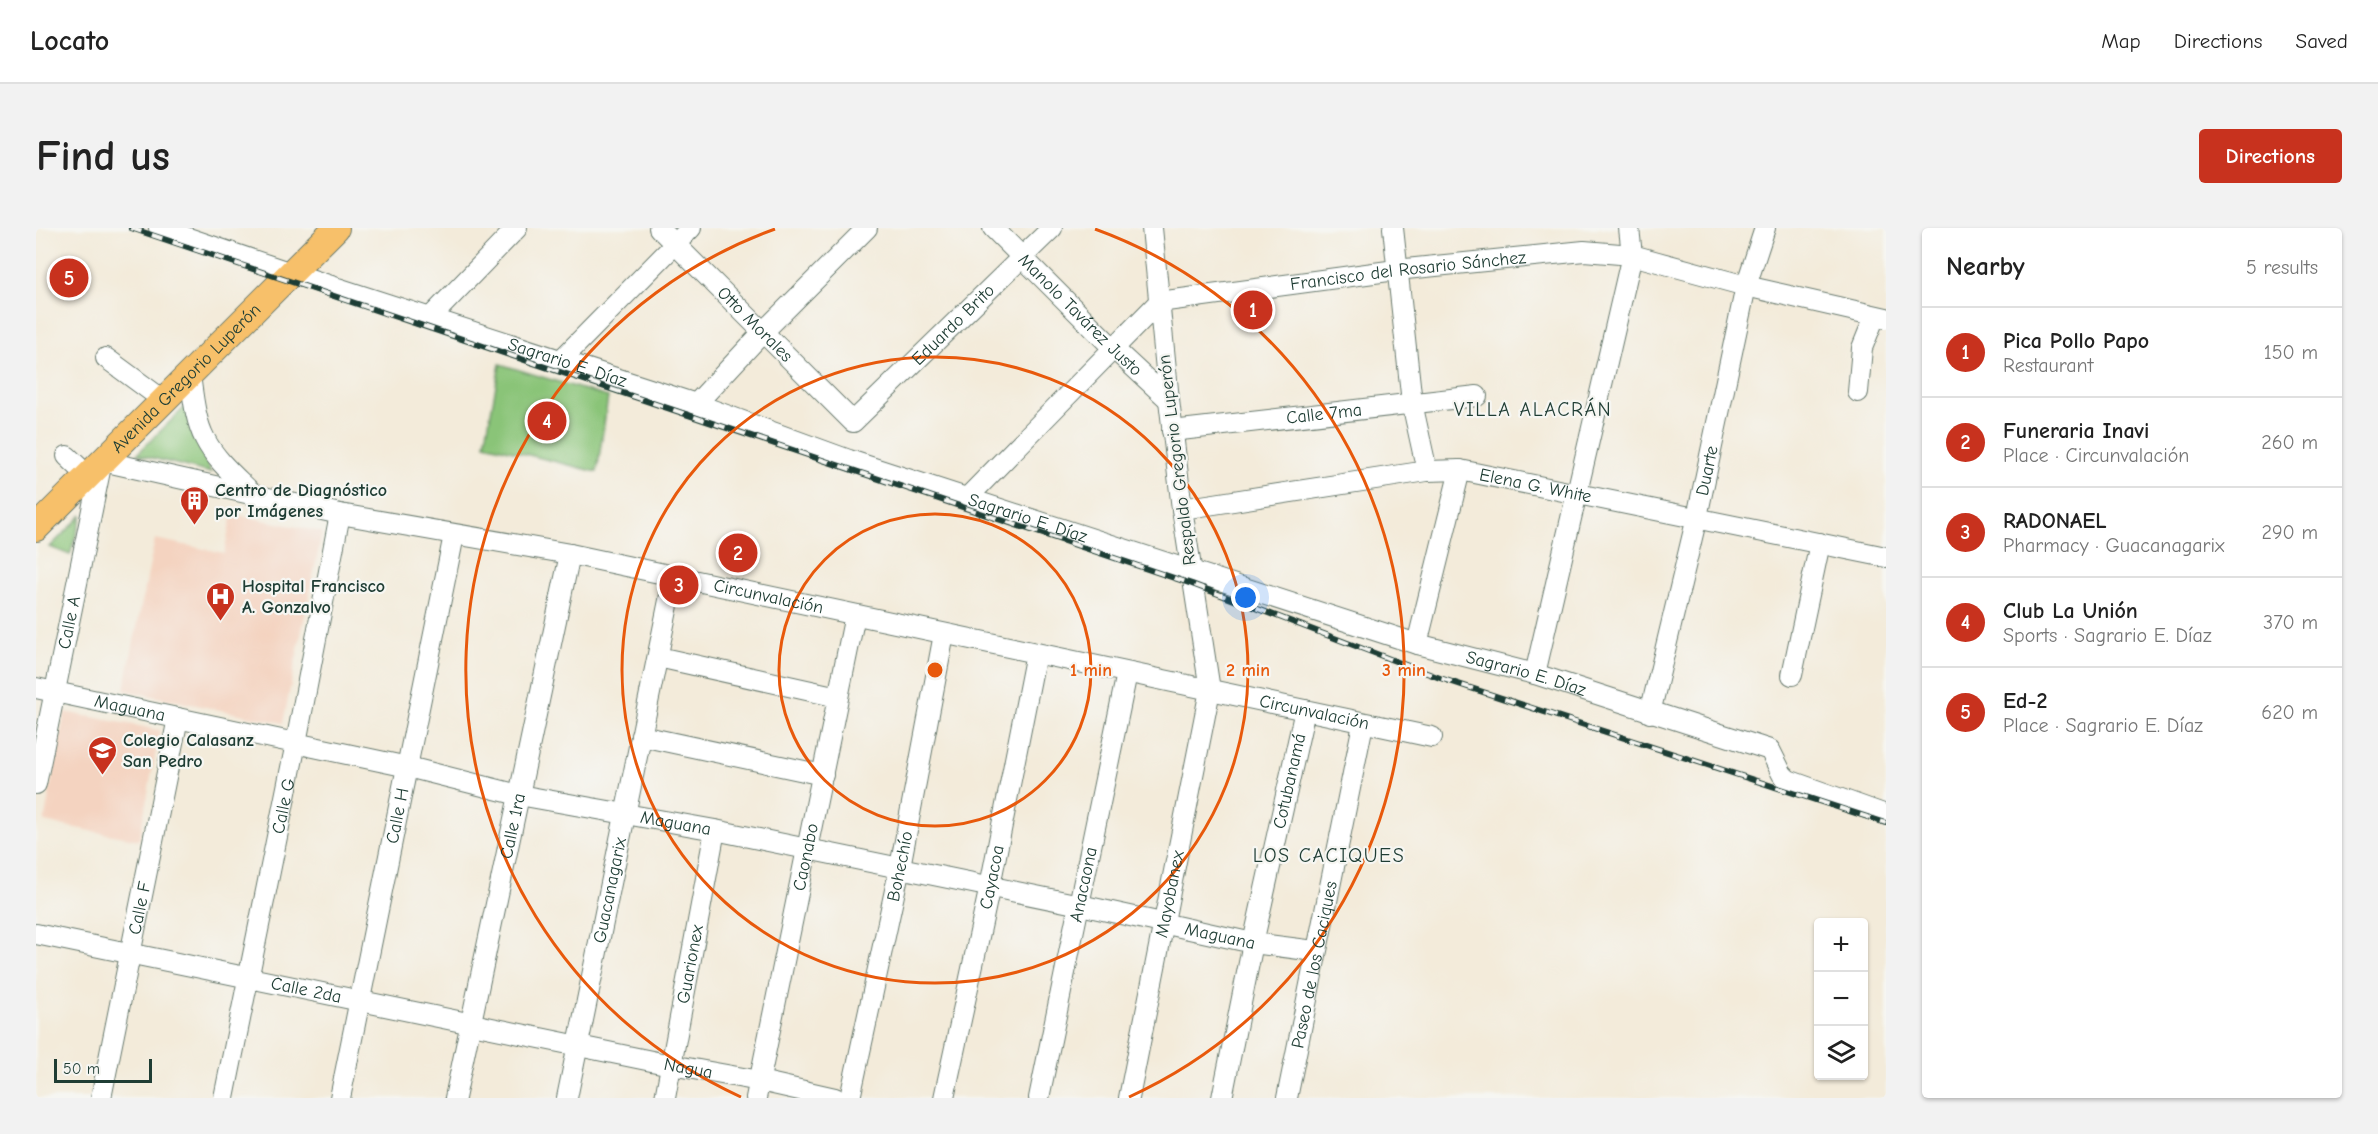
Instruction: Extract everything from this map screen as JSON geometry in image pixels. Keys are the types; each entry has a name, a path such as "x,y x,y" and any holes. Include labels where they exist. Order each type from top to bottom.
{"main road":[{"name":"Avenida Gregorio Luperón","path":"38,524 336,228"}],"street":[{"name":"Sagrario E. Díaz","path":"159,228 203,235 291,273 696,404 849,460 968,496 1417,644 1535,674 1770,750 1782,774 1788,780 1886,815"},
{"path":"430,318 517,228"},
{"name":"Otto Morales","path":"659,228 853,422"},
{"path":"561,360 691,228"},
{"path":"696,404 763,332 867,228"},
{"name":"Manolo Tavárez Justo","path":"993,228 1114,349 1169,400"},
{"name":"Eduardo Brito","path":"853,422 1052,228"},
{"name":"Respaldo Gregorio Luperón","path":"1152,228 1172,431 1190,568 1210,690"},
{"path":"1393,228 1412,403 1427,471"},
{"path":"1535,674 1632,255 1629,228"},
{"name":"Duarte","path":"1650,712 1696,517 1746,286 1765,228"},
{"name":"Francisco del Rosario Sánchez","path":"1159,302 1396,270 1584,251 1632,255 1746,286 1881,317"},
{"path":"968,496 1159,302"},
{"path":"1858,392 1862,348 1881,317"},
{"path":"106,358 163,400"},
{"path":"190,375 197,417 205,439 219,459 254,495"},
{"name":"Calle 7ma","path":"1172,431 1477,396"},
{"path":"67,456 95,469"},
{"name":"Circunvalación","path":"95,469 254,495 340,514 570,554 1432,737"},
{"name":"Calle A","path":"36,784 46,690 90,532 95,469"},
{"path":"1417,644 1460,470"},
{"name":"Elena G. White","path":"1182,509 1427,471 1460,470 1886,557"},
{"name":"Calle G","path":"224,1098 340,514"},
{"name":"Calle H","path":"340,1098 454,535"},
{"path":"1792,675 1820,543"},
{"name":"Calle 1ra","path":"455,1098 570,554"},
{"name":"Guacanagarix","path":"567,1098 674,576"},
{"name":"Caonabo","path":"758,1089 855,615"},
{"name":"Bohechío","path":"850,1098 900,867 944,634"},
{"name":"Cayacoa","path":"944,1098 990,886 1036,653"},
{"path":"658,657 838,697"},
{"name":"Anacaona","path":"1040,1098 1127,672"},
{"name":"Maguana","path":"46,690 408,767 519,795 715,830 900,867 1253,943 1315,951"},
{"name":"Mayobanex","path":"1129,1098 1210,690"},
{"name":"Cotubanamá","path":"1222,1098 1253,943 1305,710"},
{"name":"Calle F","path":"101,1098 178,718"},
{"name":"Paseo de los Caciques","path":"1287,1098 1315,951 1363,724"},
{"path":"641,736 823,775"},
{"name":"Guarionex","path":"664,1098 715,830"},
{"name":"Calle 2da","path":"36,934 577,1045"},
{"name":"Nagua","path":"577,1045 671,1065 758,1089 835,1098"}],"shaded area":[{"name":"Hospital Francisco A. Gonzalvo","path":"232,514 322,532 283,723 124,690 155,539 224,553"},
{"name":"Colegio Calasanz San Pedro","path":"65,712 160,730 139,840 44,822"}],"green space":[{"path":"500,364 608,397 597,472 485,444"},
{"path":"186,406 211,473 137,454"},
{"path":"82,515 70,555 50,547"}],"railway":[{"path":"131,228 1192,584 1440,678 1886,823"}],"place":[{"name":"Ed-2","path":"69,278"},
{"name":"Pica Pollo Papo","path":"1253,310"},
{"name":"Club La Unión","path":"547,421"},
{"name":"Centro de Diagnóstico por Imágenes","path":"194,526"},
{"name":"Funeraria Inavi","path":"738,553"},
{"name":"RADONAEL","path":"679,585"},
{"name":"Hospital Francisco A. Gonzalvo","path":"221,622"},
{"name":"Colegio Calasanz San Pedro","path":"102,776"}],"district":[{"name":"VILLA ALACRÁN","path":"1533,409"},
{"name":"LOS CACIQUES","path":"1329,855"}]}
